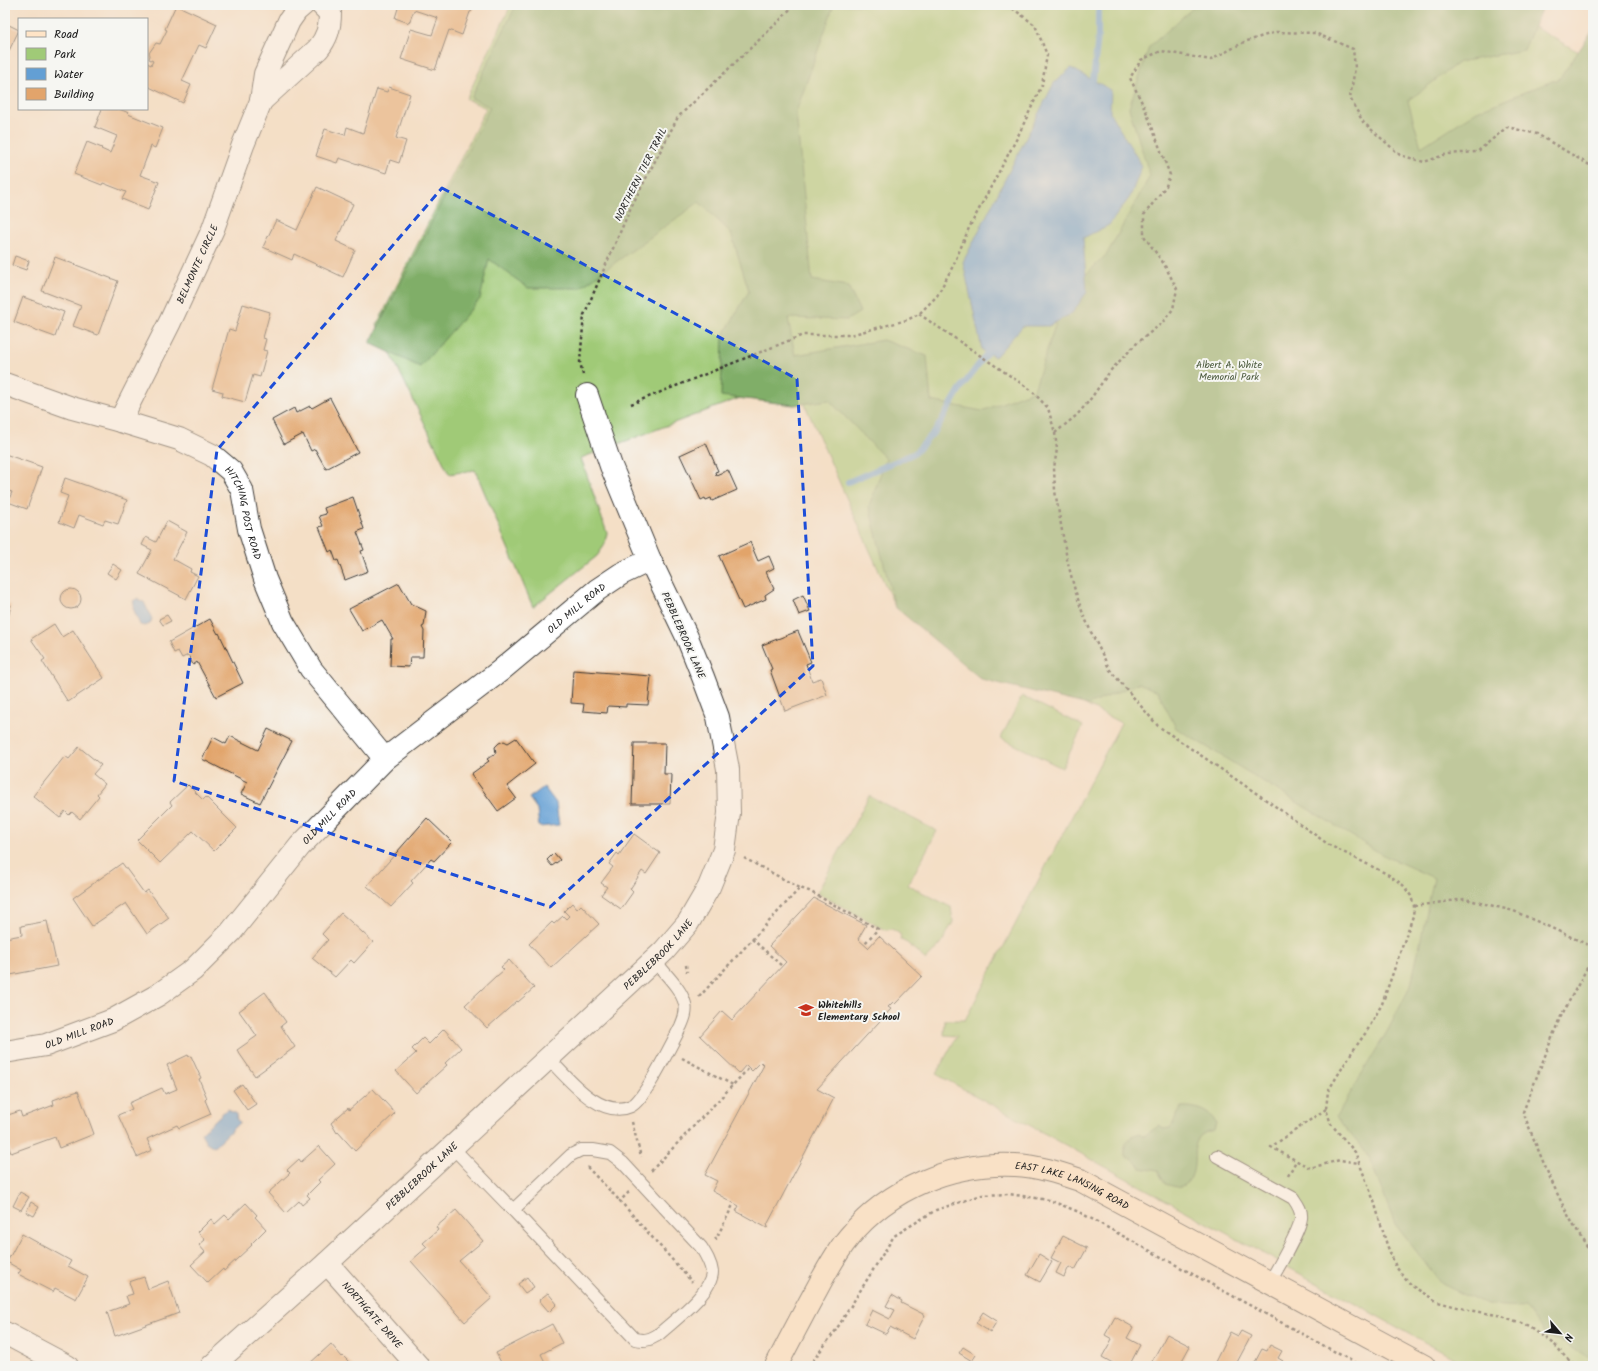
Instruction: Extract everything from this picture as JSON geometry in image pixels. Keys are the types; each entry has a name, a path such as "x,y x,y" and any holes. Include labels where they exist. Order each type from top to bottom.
{"main road":[{"name":"EAST LAKE LANSING ROAD","path":"776,1366 835,1256 861,1224 889,1200 904,1190 937,1176 973,1167 1016,1165 1059,1173 1080,1180 1424,1366"}],"street":[{"name":"BELMONTE CIRCLE","path":"120,421 170,322 213,228 261,101 265,74 290,21 296,11 303,5"},
{"name":"BELMONTE CIRCLE","path":"261,101 318,49 325,40 330,27 330,13 322,5"},
{"name":"HITCHING POST ROAD","path":"5,384 72,408 120,421 179,440 212,455 231,471 242,490 252,536 265,579 283,622 311,669 384,759"},
{"name":"PEBBLEBROOK LANE","path":"212,1366 327,1263 664,951 688,923 709,887 724,850 729,813 728,769 718,717 686,637 650,560 612,466 585,386"},
{"name":"OLD MILL ROAD","path":"5,1052 46,1045 113,1020 158,995 193,970 231,932 300,846 384,759 500,671 596,590 621,574 650,560"},
{"name":"NORTHGATE DRIVE","path":"327,1263 418,1366"},
{"path":"5,1333 67,1366"}],"lane":[{"path":"548,1058 574,1085 596,1102 608,1108 620,1109 632,1106 642,1096 668,1051 681,1026 685,1014 685,1005 678,990 654,960"},
{"path":"452,1147 635,1339 643,1341 651,1339 659,1334 700,1296 708,1286 712,1273 709,1259 701,1247 623,1164 610,1153 593,1150 581,1150 571,1155 513,1210"},
{"path":"1217,1156 1293,1198 1300,1207 1302,1217 1298,1229 1270,1282"}],"path":[{"name":"NORTHERN TIER TRAIL","path":"585,386 580,362 584,315 631,207 678,117 794,5"},
{"path":"631,404 803,335 850,335 907,320 919,314 937,296 953,266 969,228 1017,138 1042,85 1047,55 1041,40 1035,26 1008,5"},
{"path":"1055,433 1077,415 1111,370 1136,344 1162,323 1172,309 1177,288 1164,264 1144,236 1144,215 1166,186 1170,175 1146,111 1130,78 1141,60 1161,51 1211,60 1244,42 1276,32 1315,33 1353,49 1355,68 1350,98 1363,122 1400,155 1424,162 1447,154 1477,152 1507,127 1537,134 1593,168"},
{"path":"919,314 1011,375 1031,390 1048,408 1055,433 1057,449 1054,468 1055,491 1067,559 1082,611 1110,670 1158,726 1329,845 1389,875 1403,885 1411,896 1414,906 1413,916 1382,1004 1367,1031 1348,1057 1328,1091 1326,1109 1330,1124 1355,1152 1374,1201 1387,1245 1396,1267 1412,1286 1438,1302 1502,1316 1528,1326 1556,1346 1573,1366"},
{"path":"724,850 745,858 878,929 864,944"},
{"path":"696,1000 800,888"},
{"path":"1414,906 1464,899 1514,911 1593,947"},
{"path":"752,939 782,966"},
{"path":"1593,957 1559,1020 1523,1112 1550,1179 1579,1236 1593,1256"},
{"path":"668,1051 733,1085"},
{"path":"620,1201 652,1170 749,1068"},
{"path":"628,1107 642,1160"},
{"path":"1326,1109 1270,1147 1310,1168 1340,1160 1360,1163"},
{"path":"647,1165 657,1176"},
{"path":"586,1166 620,1201 694,1284"},
{"path":"809,1366 836,1330 894,1236 936,1210 982,1195 1009,1194 1049,1200 1079,1212 1361,1366"},
{"path":"711,1233 716,1239 734,1204"}],"highlighted area":[{"path":"442,188 797,379 813,666 550,907 174,781 217,450"}],"green space":[{"name":"Albert A. White Memorial Park","path":"511,5 1510,5 1507,12 1593,60 1593,1366 1468,1366 936,1074 957,1036 944,1035 945,1020 965,1020 1121,723 895,607 793,378 581,458 607,533 604,546 597,556 533,607 475,470 449,474 377,325 486,108 466,99"},
{"name":"Albert A. White Memorial Park","path":"516,5 834,5 796,112 812,280 848,286 860,312 847,320 788,318 795,355 883,340 927,356 931,401 982,411 1034,390 1065,295 1107,254 1150,176 1129,108 1149,47 1196,5 1543,5 1524,50 1459,62 1408,101 1421,147 1477,111 1560,78 1593,30 1593,1361 1565,1342 1547,1337 1525,1307 1486,1305 1442,1284 1395,1224 1368,1155 1336,1117 1388,1030 1411,985 1434,878 1383,855 1176,728 1158,692 1139,683 1088,705 981,679 895,607 869,506 886,459 829,400 794,405 721,396 723,336 749,291 731,233 699,202 580,288 528,288 489,259 480,299 420,367 370,343 490,107 471,98"},
{"path":"1022,696 1083,726 1062,768 1001,738"},
{"path":"869,796 937,831 908,885 951,907 953,922 941,944 926,960 907,943 901,940 900,934 892,929 885,930 817,893"},
{"path":"1182,1107 1192,1107 1202,1110 1210,1115 1216,1123 1214,1130 1199,1137 1196,1142 1193,1170 1190,1179 1185,1185 1176,1187 1165,1184 1158,1171 1141,1168 1133,1160 1125,1156 1125,1145 1132,1136 1139,1133 1144,1136 1160,1125 1163,1129 1170,1128"}],"water":[{"path":"1071,68 1111,90 1110,113 1142,166 1130,197 1109,225 1083,238 1087,292 1072,313 1049,326 1023,326 995,357 982,350 963,262 1054,83"},
{"path":"138,598 139,601 144,602 152,619 150,624 145,626 140,625 133,608 133,601"},
{"path":"544,787 556,803 559,825 539,827 537,809 529,798"},
{"path":"227,1109 236,1114 237,1120 240,1122 214,1147 206,1142 201,1133"}],"building":[{"path":"176,5 217,24 206,48 199,45 182,81 191,85 183,103 148,86 148,64 151,65 153,61 149,59 149,53 156,43 160,44 167,30 165,29"},
{"path":"399,5 474,5 462,35 449,30 435,70 401,59 411,29 432,35 438,18 414,10 409,23 395,18"},
{"path":"5,23 18,30 18,32 5,59"},
{"path":"389,87 410,94 396,138 406,141 399,163 390,160 386,173 339,158 337,163 316,156 325,129 345,135 347,127 363,133 377,89 387,92"},
{"path":"102,110 122,110 163,128 155,148 151,146 140,175 159,182 148,210 122,199 126,192 103,183 102,185 74,174 87,142 110,153 117,136 95,127"},
{"path":"317,187 353,204 336,241 355,250 343,277 294,254 292,260 263,247 276,220 297,230"},
{"path":"15,256 29,261 26,270 12,265"},
{"path":"55,257 118,281 98,335 73,326 81,306 42,291"},
{"path":"23,297 64,312 55,337 14,322"},
{"path":"243,304 270,312 263,338 266,339 263,350 267,351 260,377 253,375 245,402 222,396 223,392 212,389 229,329 235,331"},
{"path":"330,398 358,452 326,469 315,449 311,451 303,434 284,444 272,420 294,408 296,413 310,406 312,408"},
{"path":"706,443 718,471 715,472 716,475 728,470 737,490 712,501 711,498 701,500 680,455"},
{"path":"5,454 42,467 27,509 8,502 12,492 5,490"},
{"path":"65,478 127,500 118,524 105,520 103,524 79,515 74,528 59,522 68,496 60,493"},
{"path":"353,497 364,529 357,532 364,550 361,551 368,571 345,580 338,560 336,561 332,550 329,552 319,527 323,526 319,516 326,514 324,508"},
{"path":"167,521 187,532 173,559 191,569 190,572 198,576 186,599 139,574 152,550 142,545 146,537 156,542"},
{"path":"750,542 758,561 769,556 774,568 766,572 774,589 765,595 766,599 743,609 719,556"},
{"path":"113,564 122,570 116,579 107,573"},
{"path":"399,583 411,604 426,611 424,626 422,627 424,631 423,657 410,657 409,667 390,666 391,639 393,639 382,620 362,631 349,609"},
{"path":"71,589 78,592 81,599 78,606 71,609 64,606 61,599 64,592"},
{"path":"803,595 810,611 799,615 793,600"},
{"path":"5,603 11,605 7,622 5,621"},
{"path":"167,615 171,621 163,625 159,619"},
{"path":"210,619 218,634 219,633 243,683 216,697 197,662 193,665 188,655 182,658 178,651 174,653 169,642"},
{"path":"54,624 62,637 73,630 104,678 68,702 42,661 45,659 31,639"},
{"path":"798,631 811,662 806,664 812,681 821,678 827,695 785,711 770,670 772,669 762,645"},
{"path":"573,670 651,676 648,705 626,704 626,707 608,706 607,713 583,711 584,704 571,703"},
{"path":"268,729 292,741 260,803 241,794 247,782 202,759 213,737 226,744 230,736 258,750"},
{"path":"516,738 535,764 507,786 516,798 498,811 471,774 489,761 487,759 496,753 495,747 499,743 504,741 508,743"},
{"path":"634,743 665,743 664,774 671,774 670,804 632,804"},
{"path":"79,747 101,765 93,774 105,784 97,794 99,796 80,819 72,812 69,815 65,811 60,818 33,796 65,756 69,759"},
{"path":"188,785 203,800 206,797 237,828 214,851 193,831 160,863 137,840 172,805 170,802"},
{"path":"427,818 452,842 434,861 431,859 411,881 413,883 391,907 367,886"},
{"path":"634,834 660,853 646,874 642,871 630,889 633,892 621,909 601,895 607,887 601,883 613,867 609,864 617,853 619,855"},
{"path":"554,853 560,860 552,866 547,860"},
{"path":"122,863 144,893 148,890 169,918 147,934 126,903 92,926 73,898"},
{"path":"814,898 866,925 858,939 868,948 879,936 922,976 895,1004 893,1002 888,1007 891,1009 817,1089 834,1098 767,1225 767,1228 736,1211 739,1206 712,1191 717,1181 705,1175 764,1065 761,1062 752,1071 746,1065 739,1073 700,1036 722,1011 732,1020 786,962 769,946"},
{"path":"572,903 577,909 581,905 599,924 551,968 529,944 552,922 554,924 563,916 566,919 569,916 564,911"},
{"path":"341,913 373,942 354,963 351,960 335,977 312,958 328,940 322,934"},
{"path":"47,921 57,966 5,976 5,938 22,935 21,926"},
{"path":"509,960 534,988 487,1028 465,1005 504,970 501,967"},
{"path":"265,992 286,1022 281,1026 295,1047 255,1076 237,1050 257,1036 239,1011"},
{"path":"444,1029 461,1048 445,1063 447,1065 416,1093 396,1071 416,1053 412,1049 423,1038 429,1044"},
{"path":"188,1055 189,1057 191,1056 201,1078 199,1079 207,1098 205,1100 211,1114 179,1128 177,1125 147,1139 152,1150 137,1157 118,1115 132,1109 129,1103 162,1088 165,1094 177,1089 167,1065"},
{"path":"242,1084 256,1104 247,1110 233,1090"},
{"path":"373,1089 395,1113 355,1151 338,1132 337,1133 331,1123 348,1108 349,1110"},
{"path":"78,1091 94,1134 59,1148 55,1137 11,1153 5,1137 5,1116 20,1111 22,1117 54,1105 53,1100"},
{"path":"319,1146 335,1164 318,1180 320,1182 307,1195 310,1198 302,1205 299,1201 286,1213 268,1193 290,1173 287,1170 299,1159 301,1162"},
{"path":"20,1192 29,1197 21,1210 13,1206"},
{"path":"31,1202 39,1207 34,1216 26,1212"},
{"path":"246,1203 257,1215 255,1217 266,1229 251,1244 252,1245 224,1271 223,1269 208,1283 191,1265 205,1252 199,1245 205,1240 198,1232 211,1219 215,1224 225,1215 229,1219"},
{"path":"456,1210 483,1241 459,1261 492,1298 465,1322 411,1261 427,1247 423,1243 438,1230 436,1227"},
{"path":"22,1234 71,1261 68,1266 88,1277 76,1299 55,1288 53,1292 18,1274 21,1270 7,1262"},
{"path":"1063,1236 1087,1248 1075,1270 1069,1267 1064,1277 1056,1273 1061,1263 1051,1258"},
{"path":"1039,1254 1052,1262 1040,1282 1027,1275"},
{"path":"144,1277 148,1289 168,1281 179,1313 115,1336 107,1312 129,1304 126,1296 133,1294 129,1282"},
{"path":"527,1277 534,1287 525,1293 518,1284"},
{"path":"548,1293 557,1304 549,1312 539,1300"},
{"path":"892,1295 902,1301 901,1303 925,1315 913,1339 890,1327 886,1334 865,1324 872,1310 890,1319 895,1310 886,1306"},
{"path":"983,1312 997,1321 990,1332 976,1323"},
{"path":"1115,1317 1133,1327 1127,1338 1140,1345 1129,1366 1118,1366 1102,1357 1112,1339 1105,1335"},
{"path":"552,1324 562,1343 541,1354 546,1364 550,1362 552,1366 503,1366 496,1353"},
{"path":"1241,1331 1251,1336 1235,1366 1217,1366 1218,1364 1215,1362 1230,1332 1238,1336"},
{"path":"1167,1334 1190,1346 1179,1366 1163,1366 1164,1365 1160,1362 1158,1366 1156,1366 1151,1363"},
{"path":"331,1344 342,1357 343,1356 353,1366 308,1365"},
{"path":"1270,1345 1282,1351 1278,1358 1283,1361 1280,1366 1253,1366 1262,1349 1267,1351"},
{"path":"963,1347 976,1355 972,1361 959,1353"}],"waterway":[{"path":"1093,80 1098,36 1098,13 1100,5"},
{"path":"848,482 915,453 936,430 959,391 987,353"}],"place":[{"name":"Whitehills Elementary School","path":"806,1010"}]}
